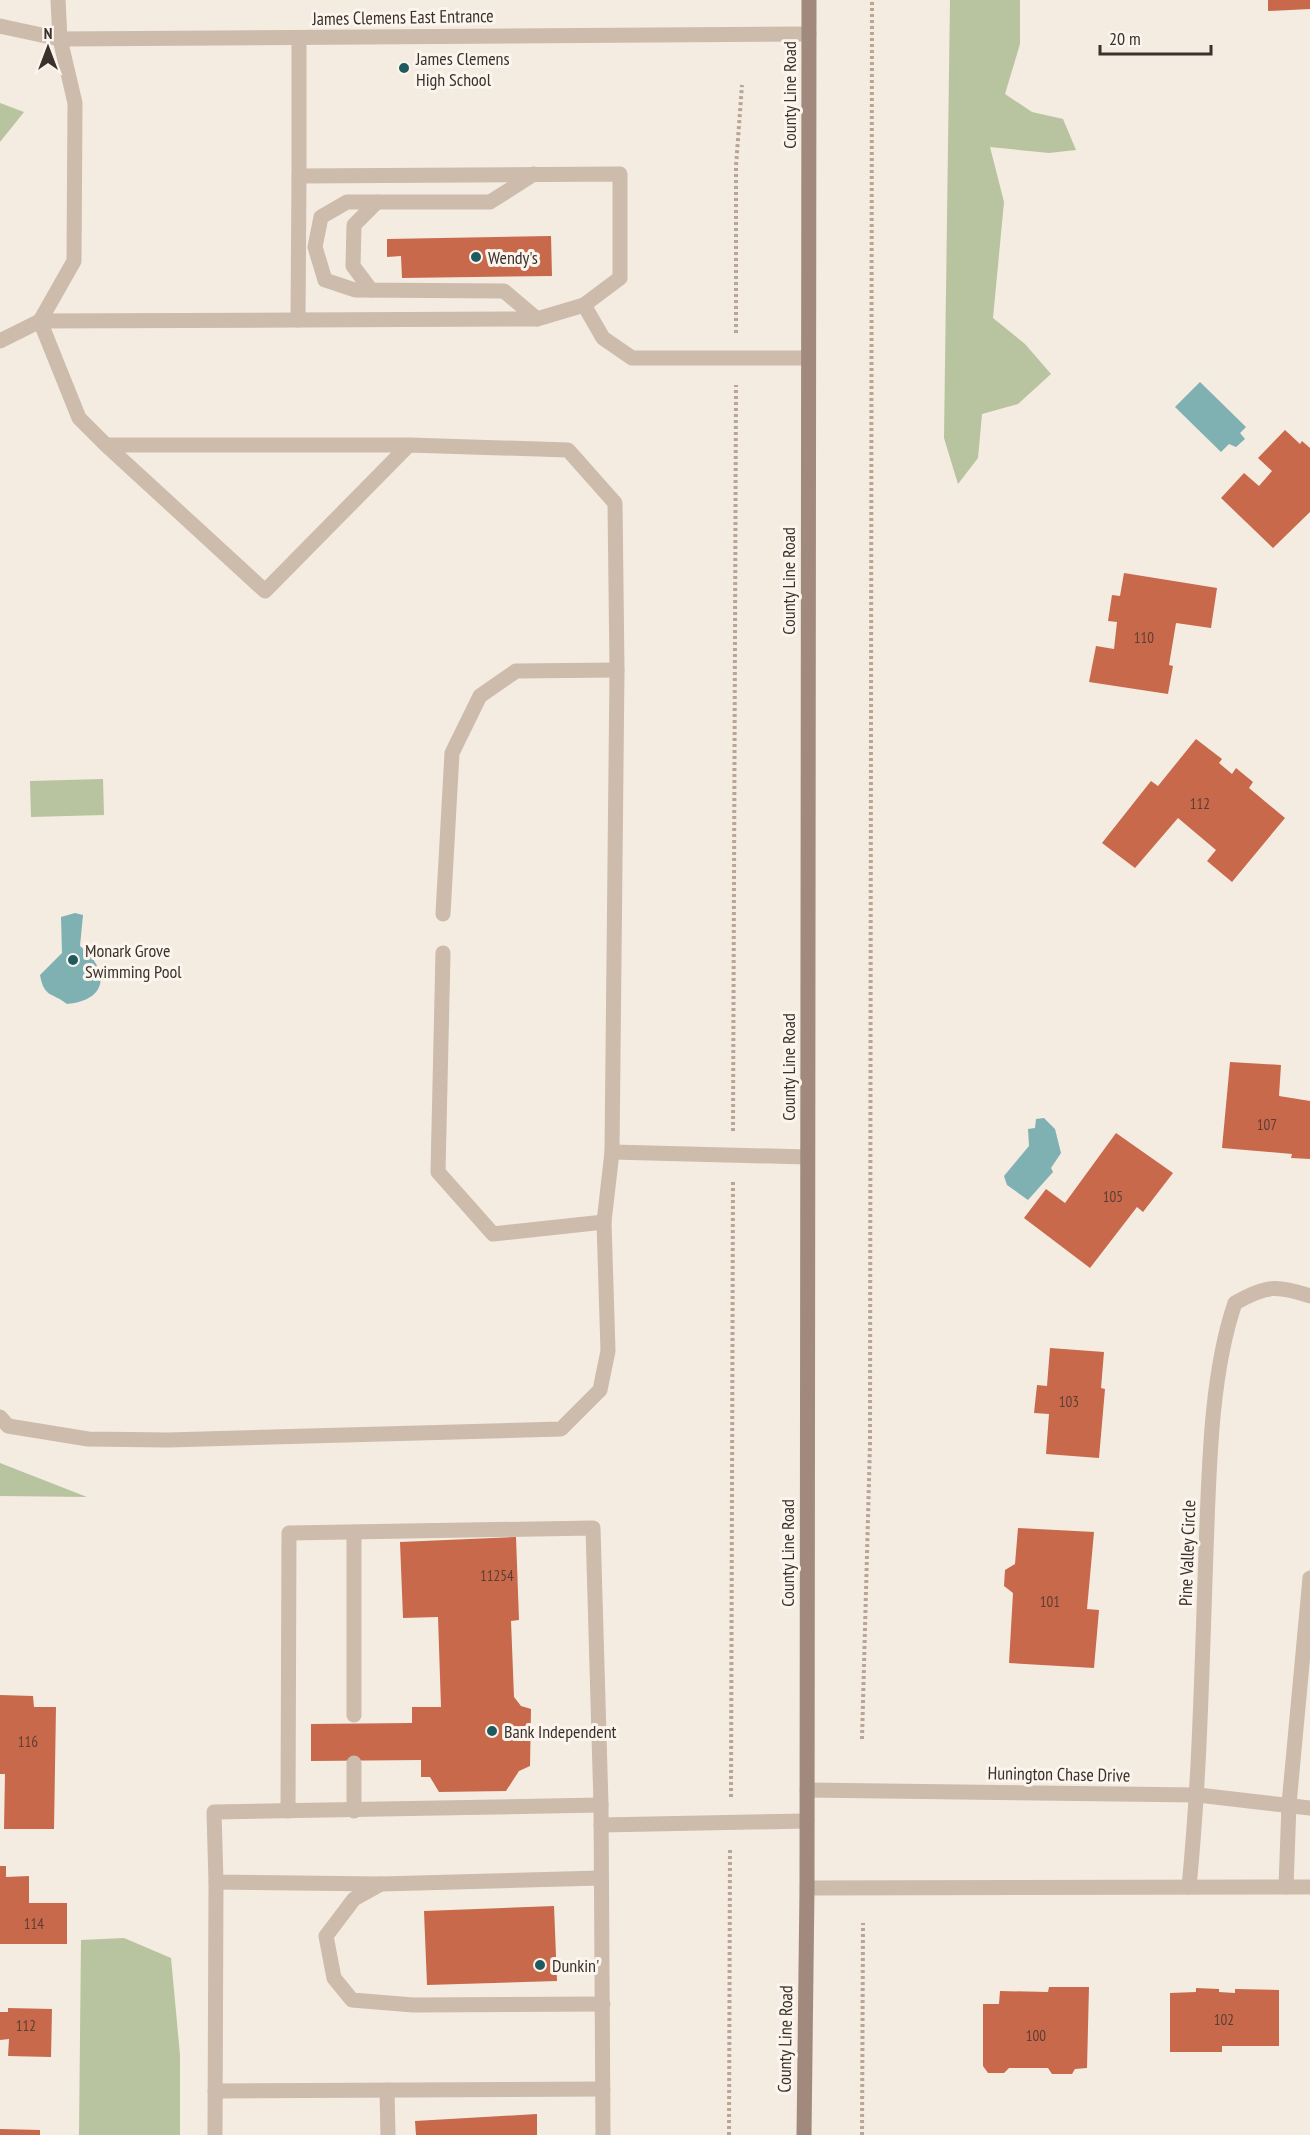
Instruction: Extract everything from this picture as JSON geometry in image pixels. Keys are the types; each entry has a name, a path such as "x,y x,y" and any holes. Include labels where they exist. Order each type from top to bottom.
{"main road":[{"name":"County Line Road","path":"804,2135 807,1888 809,0"}],"street":[{"path":"40,321 74,261 75,103 60,39 58,0"},
{"name":"James Clemens East Entrance","path":"0,26 60,39 809,34"},
{"path":"298,320 299,38"},
{"path":"534,174 490,202 347,202 321,217 315,247 325,280 355,290 504,291 537,319"},
{"path":"0,341 40,321 537,319 584,305 620,278 620,174 299,176"},
{"path":"371,290 353,266 354,225 377,202"},
{"path":"584,305 603,338 632,358 808,358"},
{"path":"40,321 79,418 105,445 265,591 409,445"},
{"path":"0,1417 8,1426 99,1439 168,1440 561,1429 600,1390 608,1351 604,1222 612,1152 618,670 615,503 568,450 409,445 105,445"},
{"path":"443,914 452,753 480,696 516,671 618,670"},
{"path":"443,953 438,1172 493,1234 604,1222"},
{"path":"612,1152 807,1157"},
{"name":"Pine Valley Circle","path":"1189,1887 1198,1795 1209,1472 1224,1335 1235,1303 1253,1293 1280,1286 1310,1296"},
{"path":"288,1810 288,1533 593,1528 601,1805 603,2135"},
{"path":"354,1532 354,1715"},
{"path":"1286,1887 1289,1804 1310,1578"},
{"path":"354,1763 354,1811"},
{"name":"Hunington Chase Drive","path":"807,1790 1198,1795 1310,1808"},
{"path":"215,2135 214,1812 601,1805"},
{"path":"601,1825 807,1821"},
{"path":"216,1882 381,1884 601,1878"},
{"path":"381,1884 354,1899 326,1936 334,1978 352,2000 413,2005 603,2004"},
{"path":"807,1888 1310,1887"},
{"path":"215,2091 603,2089"},
{"path":"387,2090 387,2135"}],"path":[{"path":"862,1739 870,1444 872,0"},
{"path":"729,2135 736,165 742,84"},
{"path":"862,2135 863,1923"}],"green space":[{"path":"950,0 1020,0 1020,44 1005,94 1032,112 1063,119 1076,150 1049,153 990,147 1004,202 993,318 1025,344 1051,374 1018,404 982,414 978,458 958,484 944,438"},
{"path":"0,103 24,112 0,142"},
{"path":"103,779 104,815 31,817 30,781"},
{"path":"0,1463 87,1497 0,1496"},
{"path":"124,1938 171,1958 180,2055 180,2135 79,2135 81,1940"}],"water":[{"path":"1200,382 1246,427 1240,433 1245,439 1236,447 1229,444 1221,452 1175,407"},
{"name":"Monark Grove Swimming Pool","path":"75,913 83,915 80,946 96,964 100,973 100,982 98,990 91,996 67,1004 46,991 40,975 62,953 61,917"},
{"path":"1044,1118 1055,1129 1061,1153 1051,1168 1053,1172 1028,1200 1007,1185 1004,1176 1029,1146 1028,1129 1035,1128 1036,1119"}],"building":[{"path":"1268,0 1310,0 1310,9 1268,11"},
{"name":"Wendy's","path":"551,236 552,276 402,278 401,256 387,257 387,239"},
{"path":"1285,430 1300,444 1302,441 1310,448 1310,512 1273,548 1221,498 1244,473 1259,486 1272,471 1258,458"},
{"path":"1124,573 1217,588 1211,628 1176,623 1169,665 1173,666 1168,694 1089,682 1096,646 1114,649 1117,622 1108,621 1112,595 1120,596"},
{"path":"1196,739 1222,759 1219,763 1232,774 1236,768 1253,782 1249,788 1285,818 1232,882 1207,861 1216,850 1178,818 1135,868 1102,843 1151,781 1158,786"},
{"path":"1230,1062 1281,1065 1279,1096 1310,1101 1310,1159 1291,1158 1292,1154 1222,1148"},
{"path":"1116,1133 1173,1173 1143,1212 1137,1207 1090,1268 1024,1218 1046,1189 1065,1203"},
{"path":"1050,1348 1104,1352 1101,1388 1105,1389 1099,1458 1046,1454 1049,1414 1034,1413 1037,1385 1047,1386"},
{"path":"1018,1528 1094,1532 1087,1609 1099,1610 1094,1668 1009,1663 1013,1593 1004,1586 1005,1570 1015,1564"},
{"path":"516,1537 519,1620 511,1621 514,1697 521,1706 531,1709 530,1766 519,1771 506,1791 439,1792 430,1777 421,1777 421,1760 311,1761 311,1724 412,1723 412,1707 441,1707 438,1617 403,1618 400,1542"},
{"path":"0,1695 33,1696 34,1707 56,1707 54,1829 4,1829 5,1774 0,1774"},
{"path":"0,1866 6,1866 6,1877 29,1876 29,1903 67,1903 67,1944 0,1944"},
{"path":"554,1906 557,1981 427,1985 424,1911"},
{"path":"1049,1987 1089,1987 1087,2068 1075,2069 1072,2074 1052,2074 1048,2068 1009,2068 1004,2073 988,2073 983,2066 983,2004 999,2004 1000,1991 1048,1992"},
{"path":"1196,1988 1219,1989 1219,1992 1235,1993 1235,1989 1279,1990 1279,2046 1222,2046 1222,2052 1170,2052 1170,1993 1196,1992"},
{"path":"8,2008 52,2009 51,2057 8,2056 9,2039 0,2040 0,2012 8,2012"},
{"path":"537,2114 537,2135 416,2135 415,2121"},
{"path":"0,2129 40,2130 40,2135 0,2135"}],"place":[{"name":"James Clemens High School","path":"404,68"},
{"name":"Wendy's","path":"476,257"},
{"name":"Monark Grove Swimming Pool","path":"73,960"},
{"name":"Bank Independent","path":"492,1731"},
{"name":"Dunkin'","path":"540,1965"}]}
